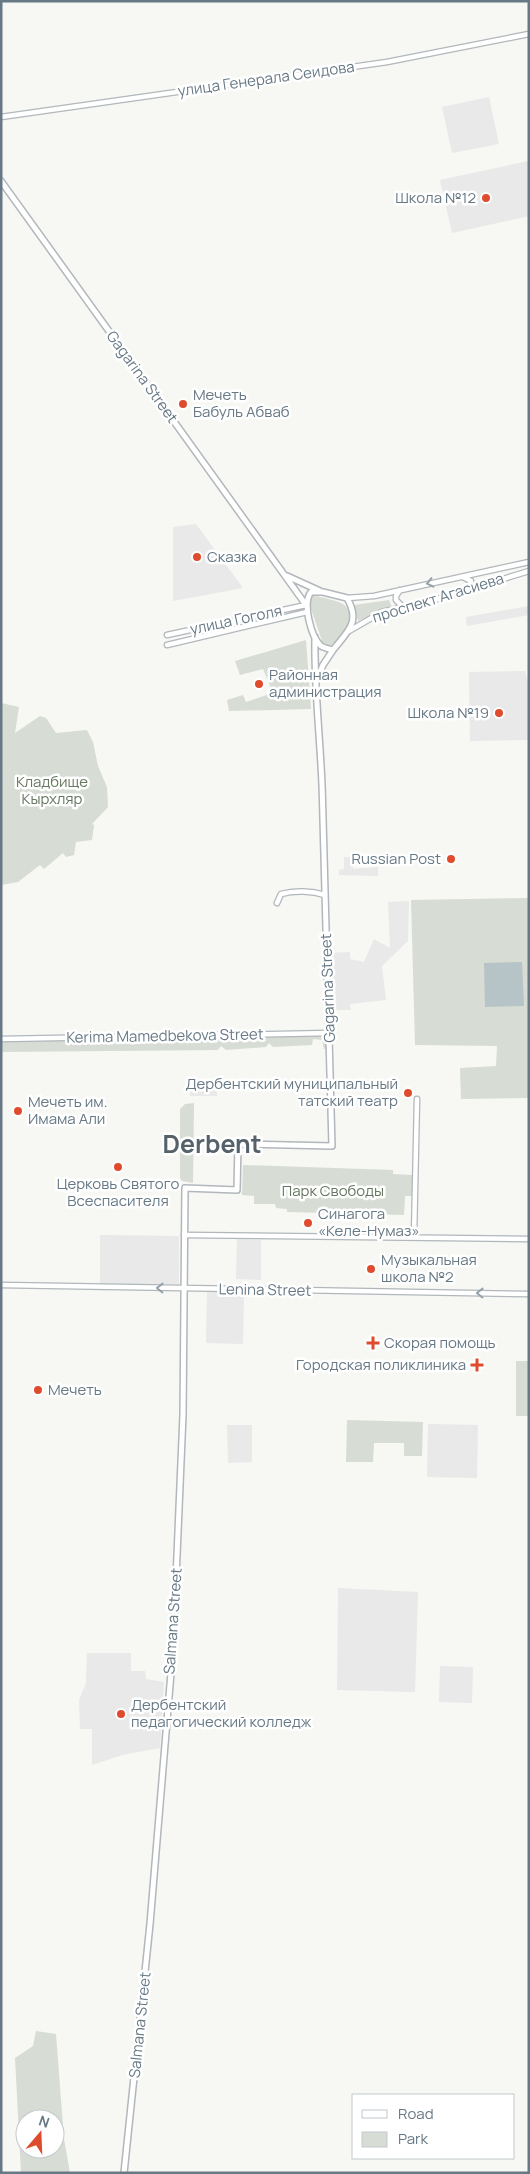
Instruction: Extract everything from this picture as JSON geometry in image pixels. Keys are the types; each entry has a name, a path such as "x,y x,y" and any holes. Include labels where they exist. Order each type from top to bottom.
{"main road":[{"name":"Gagarina Street","path":"1,181 306,605"},
{"name":"Gagarina Street","path":"282,573 294,581 323,592"},
{"path":"311,592 323,592 347,598 353,608 354,616 349,631 333,650 322,646 315,637 307,612 307,596 311,592"},
{"name":"Gagarina Street","path":"185,1188 237,1190 238,1144 332,1146 321,753 315,684 315,637"},
{"name":"Gagarina Street","path":"185,1188 237,1191 238,1144 333,1147 321,753 316,684 323,665 333,650"},
{"name":"Salmana Street","path":"124,2173 150,1924 173,1649 184,1352 185,1188"}],"street":[{"name":"улица Генерала Сеидова","path":"1,117 378,63 529,34"},
{"name":"проспект Агасиева","path":"347,598 368,597 529,562"},
{"name":"проспект Агасиева","path":"349,631 382,612 404,608 529,571"},
{"path":"461,576 471,581 467,589"},
{"path":"400,590 396,600 404,608"},
{"name":"улица Гоголя","path":"167,635 306,605"},
{"path":"167,645 307,612"},
{"path":"277,903 281,894 287,892 313,892 325,895"},
{"name":"Kerima Mamedbekova Street","path":"1,1039 330,1033"},
{"path":"414,1236 417,1099"},
{"path":"184,1235 414,1236 529,1239"},
{"name":"Lenina Street","path":"1,1285 529,1294"}],"shaded area":[{"path":"489,97 499,144 452,153 442,107"},
{"name":"Школа №12","path":"528,161 529,216 452,233 440,180"},
{"name":"Сказка","path":"196,524 243,588 173,601 173,527"},
{"path":"529,606 529,615 467,626 466,617"},
{"name":"Школа №19","path":"525,671 529,686 529,740 470,741 469,672"},
{"path":"344,857 353,857 353,869 378,867 378,876 339,875 339,870 344,869"},
{"path":"409,901 408,941 382,966 386,1000 350,1004 351,1010 331,1010 330,953 350,952 350,959 364,962 374,939 390,948 388,902"},
{"path":"522,962 524,1006 485,1007 484,963"},
{"path":"194,1079 217,1079 217,1096 190,1096 190,1081"},
{"path":"100,1235 179,1236 179,1284 100,1285"},
{"path":"237,1239 261,1240 261,1280 236,1279"},
{"path":"207,1291 244,1292 243,1344 206,1343"},
{"path":"428,1424 478,1425 477,1478 427,1477"},
{"path":"227,1425 252,1425 252,1462 228,1463"},
{"path":"338,1588 418,1592 415,1692 337,1690"},
{"name":"Дербентский педагогический колледж","path":"87,1653 131,1653 131,1671 145,1671 146,1679 164,1682 160,1748 122,1755 92,1765 92,1729 80,1729 79,1700 86,1683"},
{"path":"440,1666 473,1667 472,1703 439,1702"}],"green space":[{"path":"312,596 342,603 348,608 350,621 347,628 337,641 330,646 323,644 309,603"},
{"path":"389,600 392,607 358,621 354,605"},
{"path":"306,640 311,709 229,711 227,700 243,695 246,702 273,693 263,669 240,675 235,661"},
{"name":"Кладбище Кырхляр","path":"1,703 19,707 15,733 40,716 46,718 56,733 87,730 93,742 98,766 107,787 108,807 92,824 94,825 92,840 76,842 74,855 66,857 63,853 44,869 40,865 18,882 1,885"},
{"path":"529,898 529,1098 461,1099 460,1068 496,1066 497,1046 415,1045 411,900"},
{"path":"326,1035 326,1049 324,1049 322,1040 313,1039 312,1045 273,1047 269,1043 266,1047 226,1050 221,1046 218,1050 1,1052 1,1041"},
{"path":"194,1103 193,1183 182,1181 180,1178 180,1109 185,1104"},
{"name":"Парк Свободы","path":"243,1165 393,1170 393,1174 412,1175 412,1196 405,1196 404,1215 287,1212 287,1209 276,1208 275,1204 254,1204 254,1196 242,1195"},
{"path":"516,1361 529,1361 529,1416 516,1416"},
{"path":"347,1420 423,1422 422,1456 404,1456 404,1443 374,1443 373,1462 346,1462"},
{"path":"36,2031 56,2034 62,2109 18,2109 15,2058 33,2046"},
{"path":"65,2145 70,2173 21,2173 20,2159 65,2159"}],"place":[{"name":"Школа №12","path":"486,198"},
{"name":"Мечеть Бабуль Абваб","path":"183,404"},
{"name":"Сказка","path":"197,557"},
{"name":"Районная администрация","path":"259,684"},
{"name":"Школа №19","path":"499,713"},
{"name":"Russian Post","path":"451,859"},
{"name":"Дербентский муниципальный татский театр","path":"408,1093"},
{"name":"Мечеть им. Имама Али","path":"18,1111"},
{"name":"Церковь Святого Всеспасителя","path":"118,1167"},
{"name":"Синагога «Келе-Нумаз»","path":"308,1223"},
{"name":"Музыкальная школа №2","path":"371,1269"},
{"name":"Скорая помощь","path":"373,1343"},
{"name":"Городская поликлиника","path":"477,1365"},
{"name":"Мечеть","path":"38,1390"},
{"name":"Дербентский педагогический колледж","path":"121,1714"}],"district":[{"name":"Derbent","path":"212,1144"}]}
